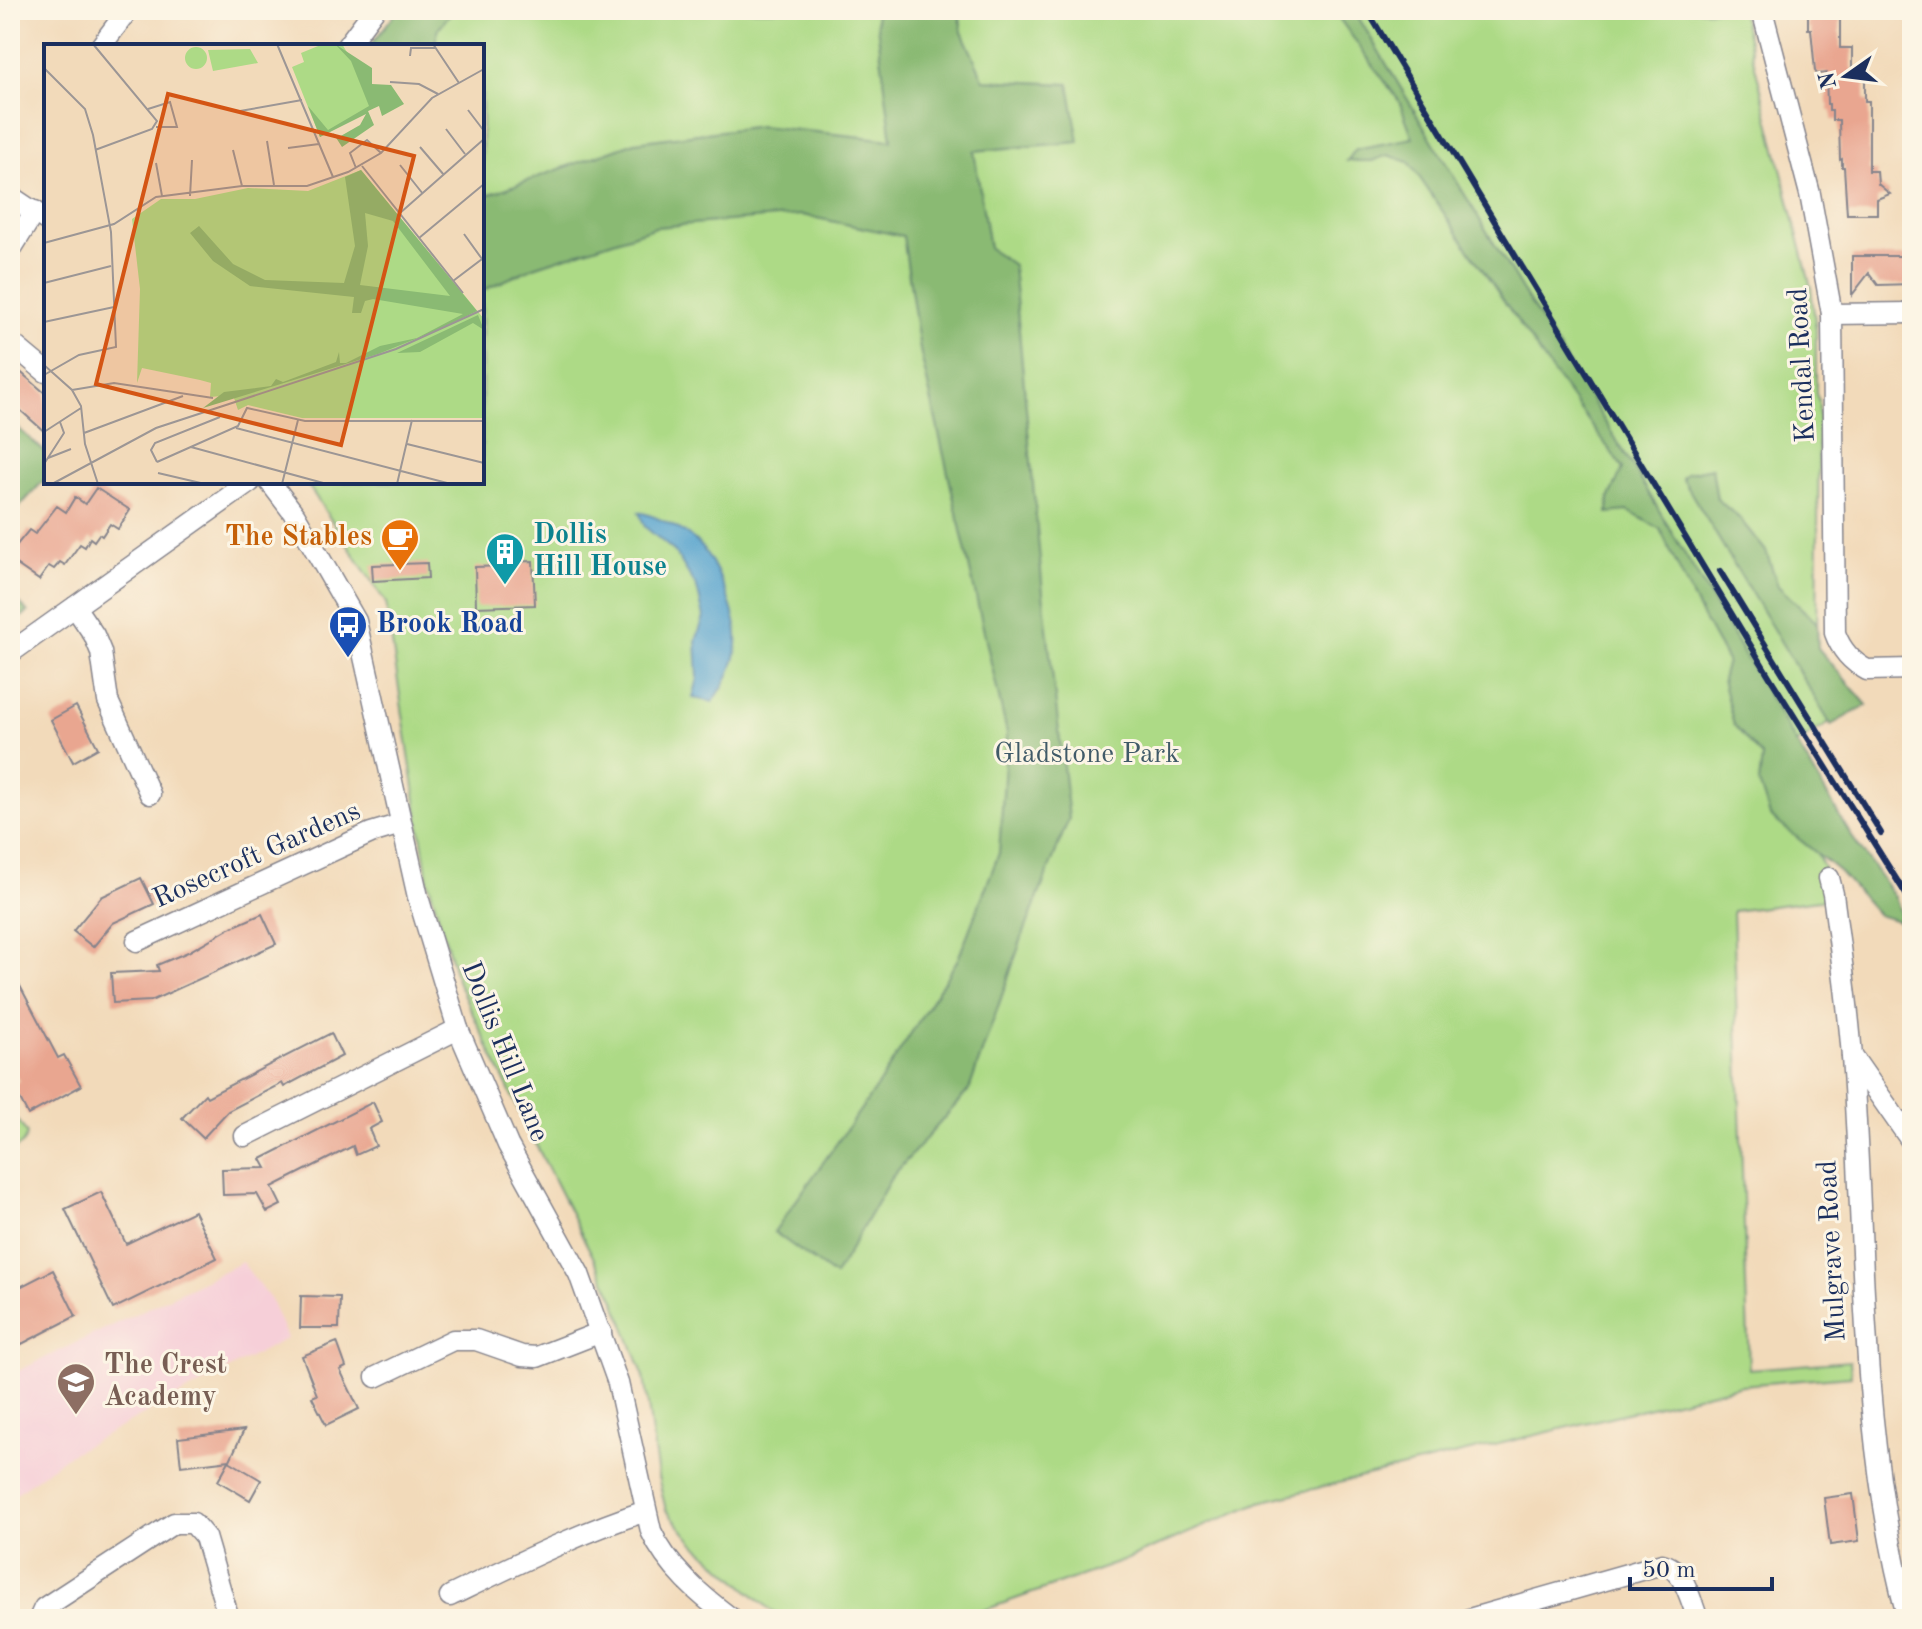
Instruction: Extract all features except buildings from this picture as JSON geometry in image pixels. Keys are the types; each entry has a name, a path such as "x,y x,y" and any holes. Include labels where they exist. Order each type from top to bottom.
{"street":[{"path":"102,44 128,10"},
{"path":"348,44 374,10"},
{"name":"Kendal Road","path":"1762,10 1810,194 1832,314 1835,633 1839,645 1862,668 1912,669"},
{"path":"10,196 41,215 10,251"},
{"path":"1832,314 1912,313"},
{"path":"10,342 44,370"},
{"path":"10,653 247,484"},
{"name":"Dollis Hill Lane","path":"272,484 295,515 356,621 422,910 458,1029 508,1145 579,1274 618,1383 646,1511 659,1548 700,1593 732,1619"},
{"path":"75,607 94,635 101,652 108,701 150,794"},
{"name":"Rosecroft Gardens","path":"137,941 371,833 401,824"},
{"name":"Mulgrave Road","path":"1829,878 1852,1056 1867,1365 1886,1521 1908,1619"},
{"path":"245,1136 458,1029"},
{"path":"1852,1056 1912,1142"},
{"path":"376,1377 453,1340 476,1340 522,1356 537,1357 601,1332"},
{"path":"450,1596 541,1552 646,1511"},
{"path":"39,1619 44,1608 174,1523 193,1523 205,1537 229,1619"},
{"path":"1469,1619 1662,1564 1672,1566 1680,1575 1698,1619"}],"shaded area":[{"name":"The Crest Academy","path":"242,1262 271,1300 287,1338 65,1457 10,1498 10,1375"}],"green space":[{"name":"Gladstone Park","path":"398,10 1741,10 1811,288 1816,330 1816,394 1819,401 1817,648 1861,704 1779,754 1774,765 1830,880 1827,899 1733,911 1749,1369 1850,1361 1851,1376 1742,1385 1260,1502 1123,1561 959,1619 781,1619 692,1541 666,1510 658,1477 644,1377 614,1298 458,983 428,880 386,603 307,484 484,484 484,44 372,44"},
{"path":"398,10 453,10 439,28 435,44 372,44"},
{"path":"875,10 959,10 962,32 984,80 1069,84 1079,142 974,151 989,248 1013,265 1043,593 1069,818 1022,938 969,1090 891,1178 835,1276 774,1232 880,1082 958,959 999,853 1007,733 920,350 903,236 802,215 656,227 534,267 484,290 484,196 635,142 760,126 892,140"},
{"path":"1333,10 1354,10 1522,290 1634,468 1850,834 1895,897 1904,923 1878,915 1840,872 1770,816 1759,783 1762,757 1734,725 1722,680 1727,661 1660,529 1628,511 1608,513 1609,499 1623,468 1551,370 1409,162 1388,155 1372,161 1347,161 1356,149 1413,138 1399,101"},
{"path":"10,421 44,451 44,480 10,517"},
{"path":"1712,468 1717,499 1739,518 1766,551 1778,586 1817,623 1818,648 1867,705 1831,725 1682,478 1687,473"},
{"path":"10,592 28,612 10,625"},
{"path":"10,1120 18,1120 27,1134 22,1144 11,1149"}],"water":[{"path":"639,512 671,525 694,539 713,564 726,592 735,621 737,646 729,675 713,702 693,698 698,678 696,641 704,617 697,588 675,552 645,527"}],"railway":[{"path":"1367,10 1771,679 1912,904"},
{"path":"1720,571 1881,833"}],"place":[{"name":"The Stables","path":"400,572"},
{"name":"Dollis Hill House","path":"505,586"},
{"name":"Brook Road","path":"348,659"},
{"name":"The Crest Academy","path":"76,1416"}]}
